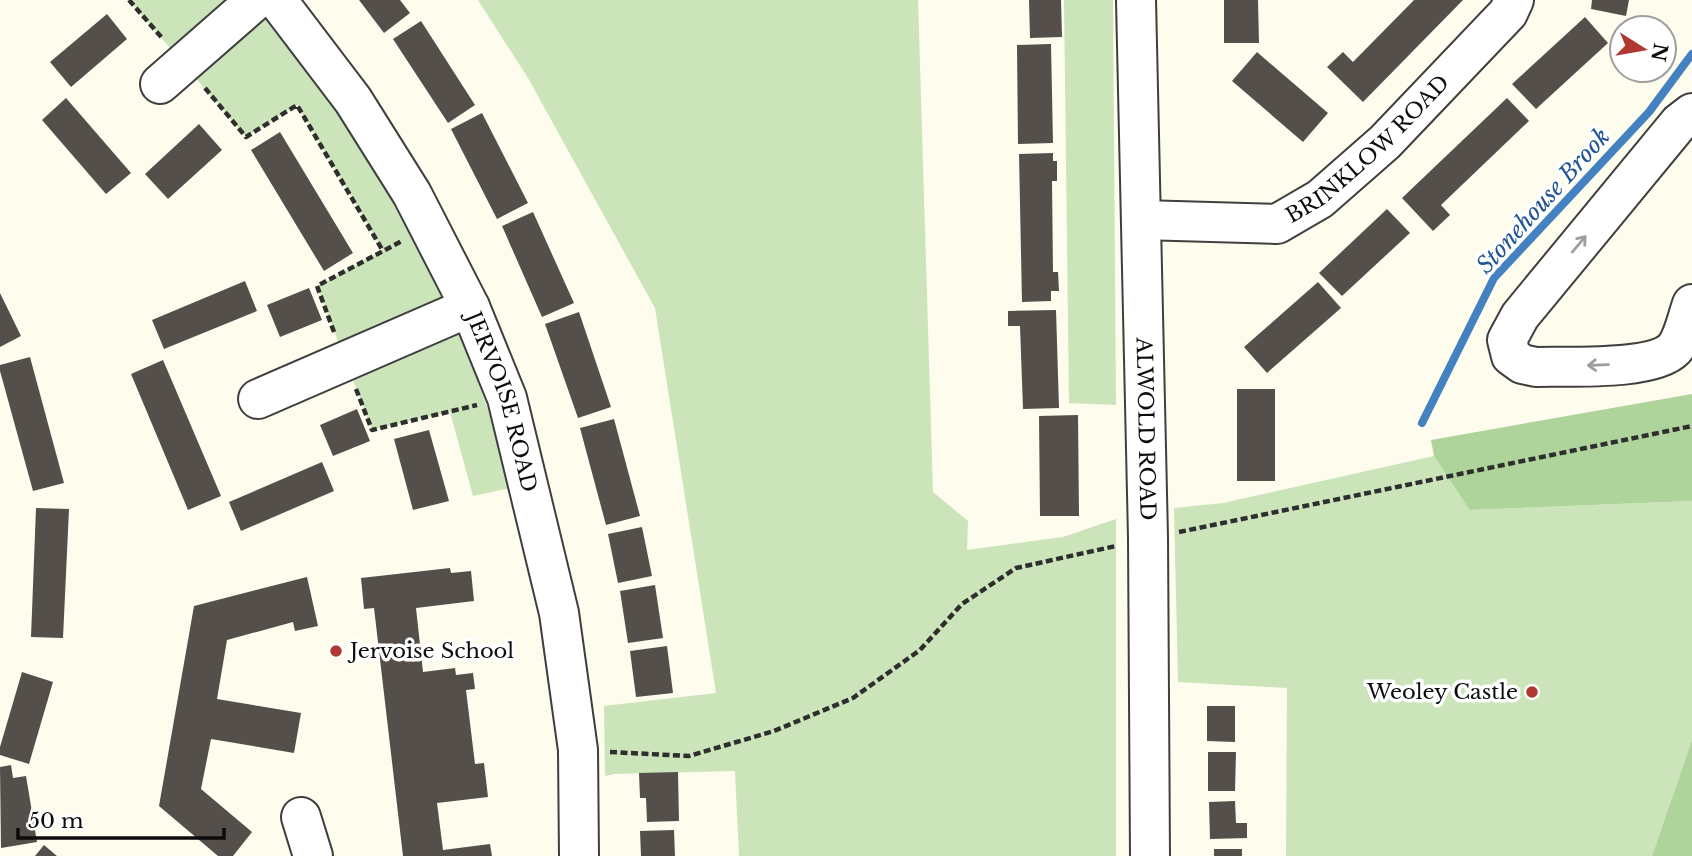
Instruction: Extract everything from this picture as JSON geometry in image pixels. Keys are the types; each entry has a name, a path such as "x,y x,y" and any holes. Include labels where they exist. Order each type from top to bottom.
{"street":[{"path":"172,73 256,0"},
{"name":"JERVOISE ROAD","path":"277,0 353,100 412,194 470,307 510,411 559,613 578,750 579,856"},
{"name":"ALWOLD ROAD","path":"1136,0 1148,538 1150,856"},
{"name":"BRINKLOW ROAD","path":"1141,220 1277,224 1320,199 1385,142 1508,13 1514,0"},
{"path":"1692,113 1679,124 1520,316 1507,340 1511,356 1536,367 1645,363 1665,357 1676,346 1692,304"},
{"path":"258,399 470,307"},
{"path":"301,817 313,856"}],"path":[{"path":"129,0 172,73 246,137 297,105 383,251"},
{"path":"578,750 689,756 774,730 853,698 920,650 962,604 1017,568 1148,538 1692,426"}],"green space":[{"path":"129,0 253,0 279,28 392,191 466,347 515,487 473,496 450,412 372,430 317,286 383,250 297,105 246,137"},
{"path":"478,0 918,0 933,492 968,521 967,550 1063,537 1116,519 1116,856 739,856 735,771 605,776 604,706 716,693 655,308 528,78"},
{"path":"1064,0 1113,0 1116,405 1069,403"},
{"path":"1692,394 1692,501 1470,510 1434,456 1431,440"},
{"path":"1434,456 1471,510 1692,501 1692,740 1652,856 1286,856 1287,688 1178,682 1174,508 1223,503"},
{"path":"1692,740 1692,856 1652,856"}],"building":[{"path":"359,0 400,0 410,13 384,33"},
{"path":"1029,0 1061,0 1062,37 1030,38"},
{"path":"1224,0 1258,0 1259,43 1224,43"},
{"path":"1414,0 1463,0 1363,102 1327,67 1343,52 1353,62"},
{"path":"1592,0 1629,0 1626,14 1591,9"},
{"path":"107,14 127,39 71,87 50,62"},
{"path":"1585,17 1608,43 1536,109 1512,84"},
{"path":"421,21 475,105 448,123 393,39"},
{"path":"1051,44 1053,143 1018,144 1017,45"},
{"path":"1257,52 1328,113 1303,142 1232,81"},
{"path":"66,98 131,173 106,194 42,120"},
{"path":"1507,98 1529,121 1441,205 1450,215 1433,231 1402,198"},
{"path":"482,113 528,203 497,219 451,129"},
{"path":"199,124 222,150 168,199 145,174"},
{"path":"280,132 353,253 324,271 251,150"},
{"path":"1053,153 1053,161 1057,161 1057,181 1052,181 1053,272 1058,272 1059,291 1051,291 1051,301 1022,302 1019,154"},
{"path":"1387,209 1410,233 1342,296 1319,273"},
{"path":"533,212 574,303 542,317 502,226"},
{"path":"245,281 257,311 164,349 152,320"},
{"path":"1318,282 1341,308 1267,373 1244,347"},
{"path":"309,288 322,320 280,337 267,305"},
{"path":"0,293 21,336 0,347"},
{"path":"1056,310 1059,408 1023,409 1020,326 1008,326 1008,311"},
{"path":"579,312 611,407 578,418 545,324"},
{"path":"30,357 64,483 33,491 0,371 0,365"},
{"path":"163,360 221,496 188,510 131,374"},
{"path":"1237,389 1275,389 1275,481 1237,481"},
{"path":"357,409 370,441 333,456 320,425"},
{"path":"1078,415 1079,516 1040,516 1039,416"},
{"path":"614,419 640,516 606,525 580,428"},
{"path":"429,430 449,501 413,510 394,439"},
{"path":"322,462 334,491 241,531 229,502"},
{"path":"36,508 69,509 63,638 31,637"},
{"path":"642,527 652,576 618,583 608,534"},
{"path":"450,568 451,573 471,571 474,601 416,608 423,672 455,668 456,675 473,673 475,689 466,690 475,764 484,763 488,797 437,803 443,850 490,844 492,856 403,856 374,608 364,609 361,578"},
{"path":"307,577 318,626 295,631 293,622 227,640 217,699 301,713 294,753 211,739 201,789 252,832 233,856 218,856 159,806 194,606"},
{"path":"655,585 663,638 628,643 620,591"},
{"path":"667,646 673,693 636,697 630,651"},
{"path":"22,672 53,682 29,764 0,755"},
{"path":"1207,706 1235,706 1235,742 1207,741"},
{"path":"1208,752 1236,752 1235,791 1208,791"},
{"path":"11,765 13,778 26,776 37,842 1,848 0,767"},
{"path":"678,772 679,821 647,822 646,798 640,798 639,773"},
{"path":"1235,801 1236,823 1247,823 1247,838 1210,839 1209,802"},
{"path":"674,830 675,856 641,856 640,831"},
{"path":"44,845 57,856 35,856"},
{"path":"1214,849 1242,849 1242,856 1214,856"}],"waterway":[{"name":"Stonehouse Brook","path":"1422,423 1494,278 1649,112 1692,54"}],"place":[{"name":"Jervoise School","path":"336,651"},
{"name":"Weoley Castle","path":"1532,692"}]}
